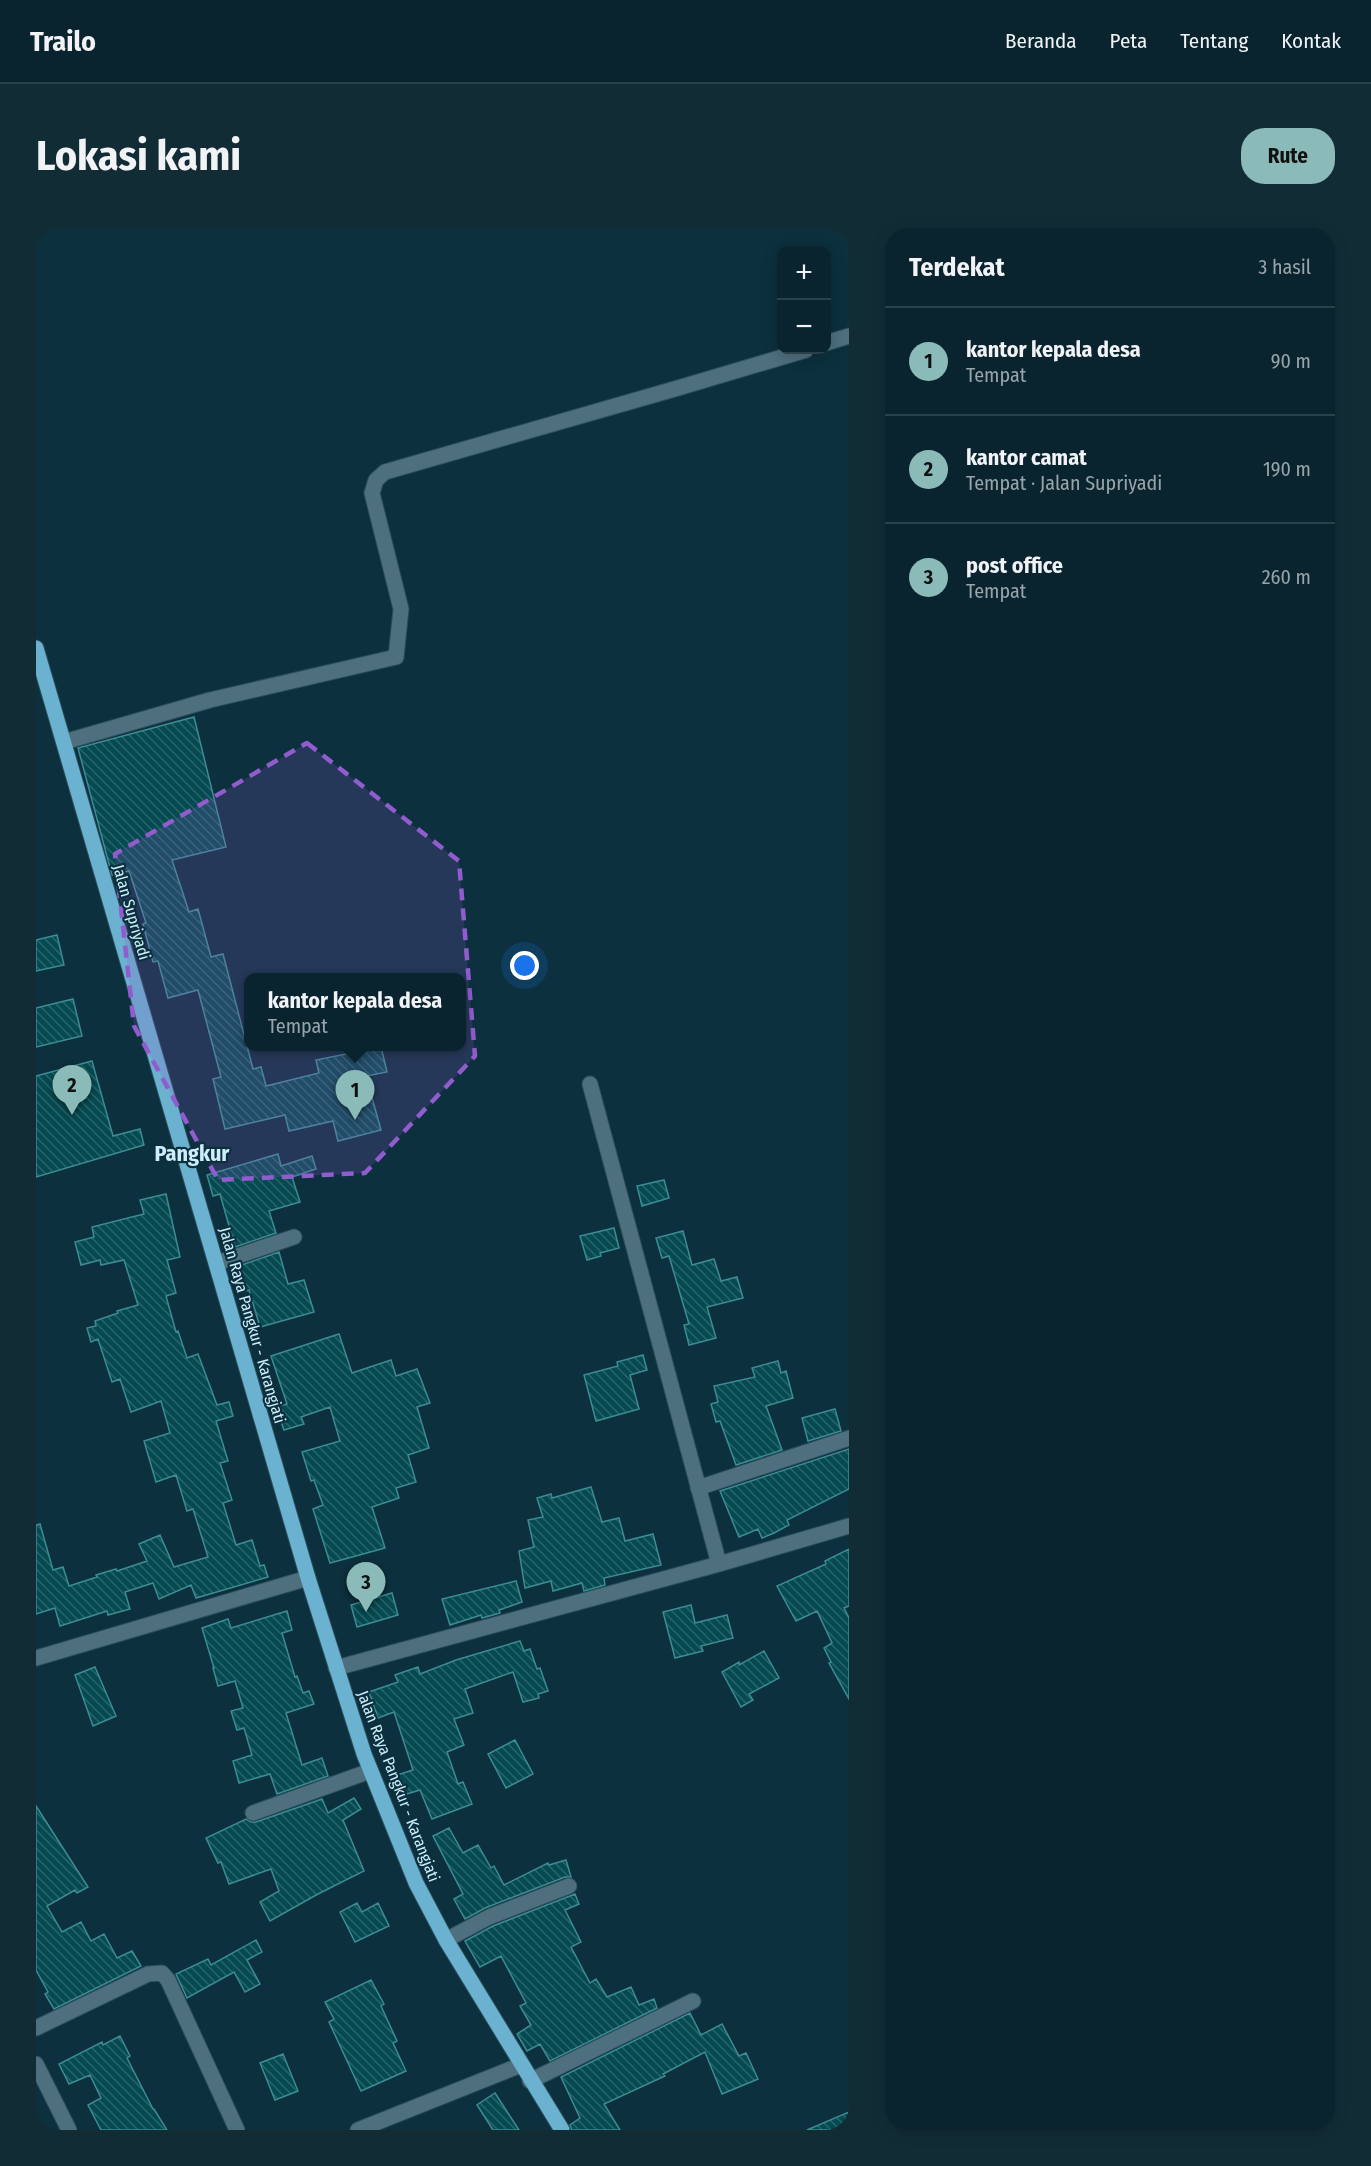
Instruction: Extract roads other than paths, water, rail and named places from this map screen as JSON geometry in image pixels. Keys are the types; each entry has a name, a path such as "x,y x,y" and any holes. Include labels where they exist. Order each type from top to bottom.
{"main road":[{"name":"Jalan Supriyadi","path":"36,648 194,1186"},
{"name":"Jalan Raya Pangkur - Karangjati","path":"194,1186 308,1578 370,1771 416,1883 446,1940 562,2130"}],"street":[{"path":"831,341 849,336"},
{"path":"64,742 210,700 396,657 401,609 372,493 376,480 385,472 793,354"},
{"path":"590,1084 719,1564"},
{"path":"217,1263 294,1237"},
{"path":"698,1488 849,1438"},
{"path":"336,1668 848,1529"},
{"path":"36,1658 308,1578"},
{"path":"253,1813 370,1771"},
{"path":"446,1940 489,1917 569,1886"},
{"path":"36,2028 148,1974 162,1973 168,1980 237,2130"},
{"path":"530,2081 693,2001"},
{"path":"36,2064 69,2130"},
{"path":"358,2130 521,2065"}],"place":[{"name":"kantor camat","path":"72,1115"},
{"name":"kantor kepala desa","path":"355,1120"},
{"name":"post office","path":"366,1612"}],"district":[{"name":"Pangkur","path":"192,1153"}]}
